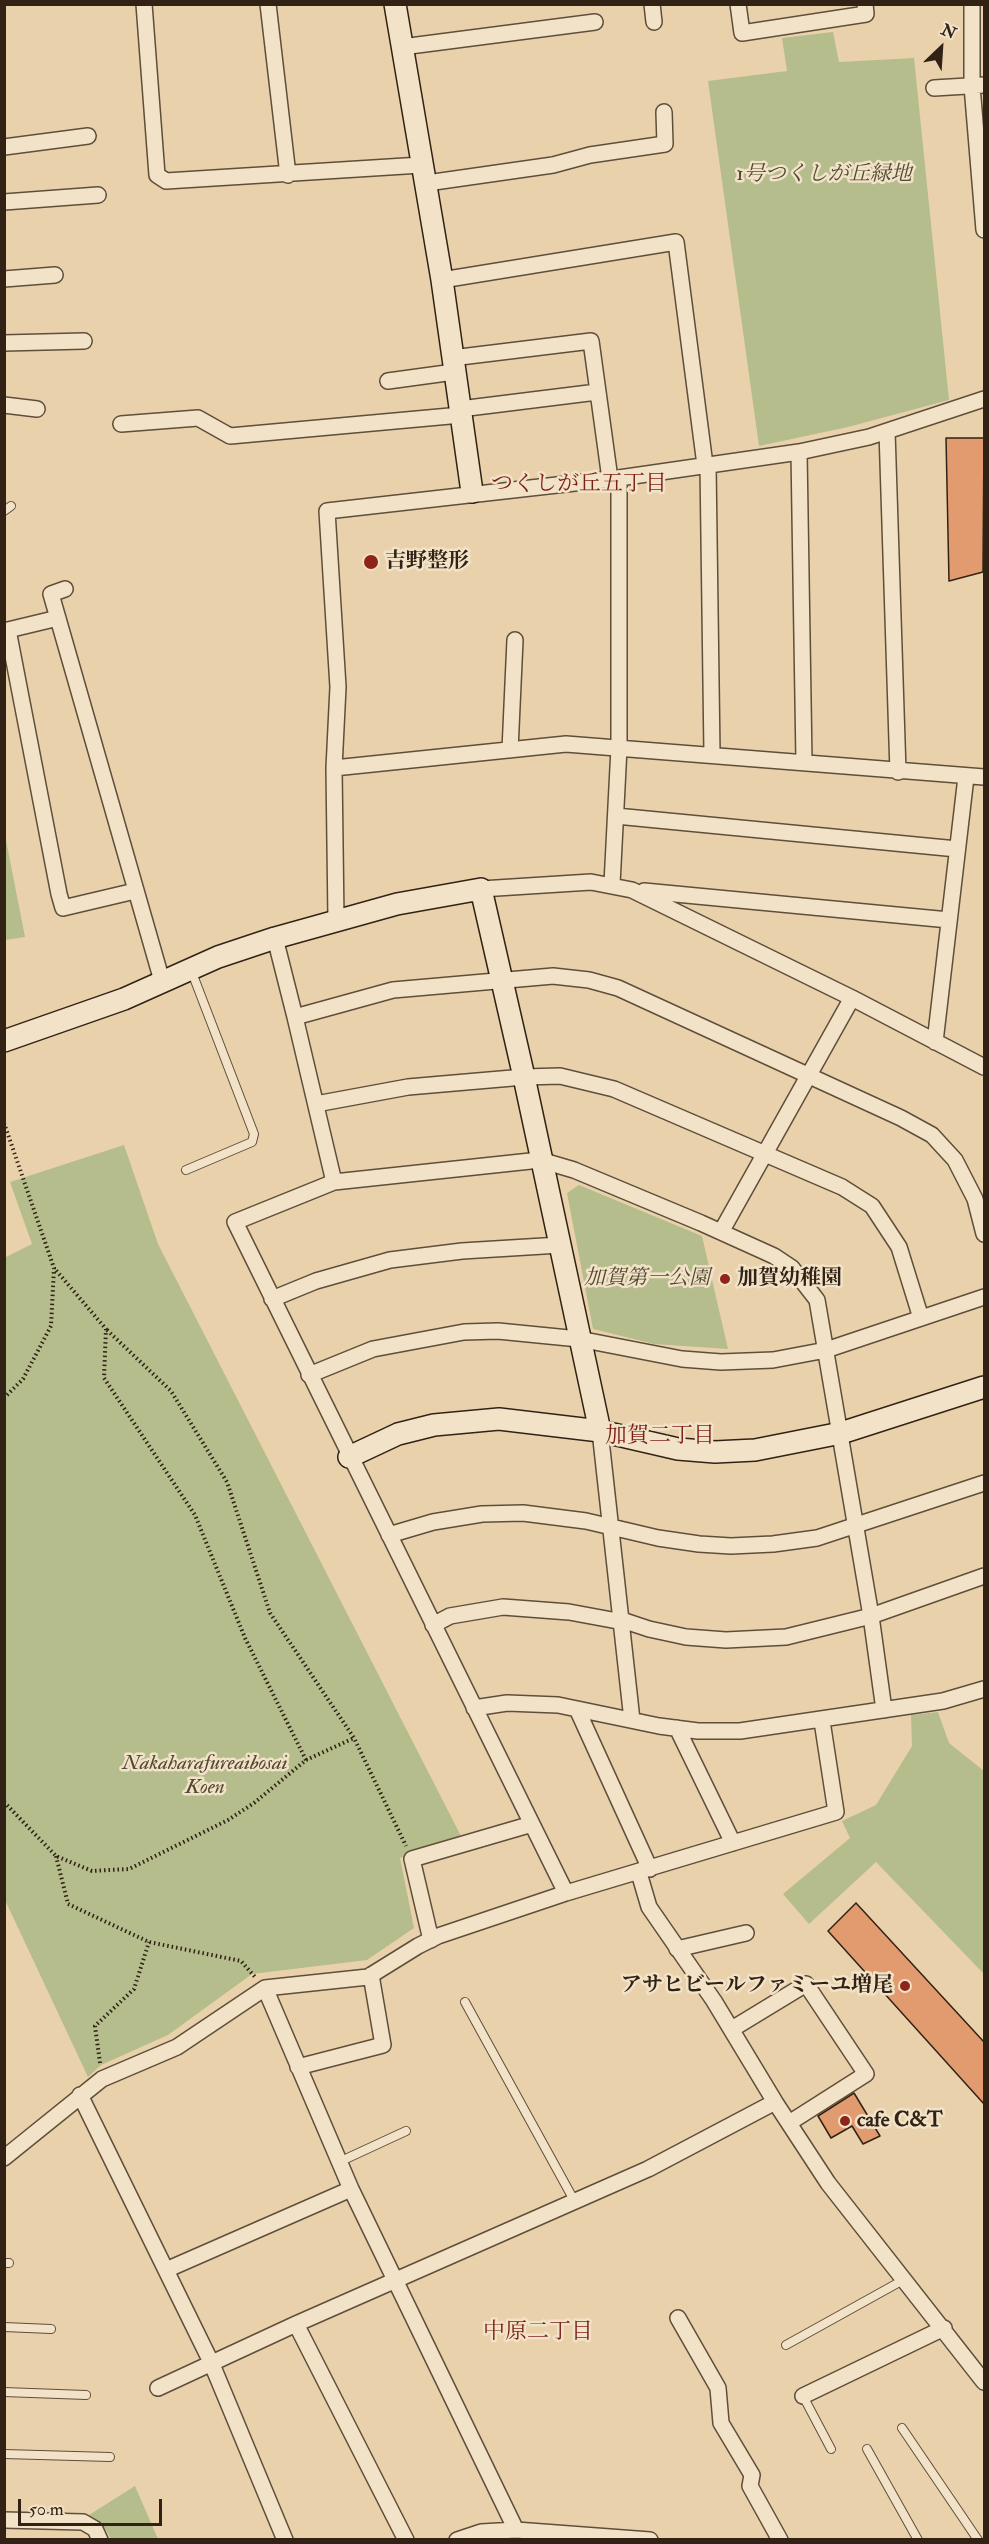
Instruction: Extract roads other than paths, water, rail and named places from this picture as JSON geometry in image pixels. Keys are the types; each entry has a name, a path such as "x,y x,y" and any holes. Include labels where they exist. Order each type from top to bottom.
{"street":[{"path":"144,4 157,175 166,181 288,175 424,174 554,165 590,155 665,144 664,112"},
{"path":"268,4 288,175"},
{"path":"395,4 442,280 472,492"},
{"path":"652,4 654,22"},
{"path":"738,4 742,33 866,14 865,4"},
{"path":"972,4 984,230"},
{"path":"402,47 595,22"},
{"path":"934,88 978,85"},
{"path":"4,147 88,136"},
{"path":"4,202 98,195"},
{"path":"442,280 676,242 707,465 712,754"},
{"path":"4,279 55,275"},
{"path":"4,343 84,341"},
{"path":"388,381 453,365 591,341 597,392 615,478 619,748 612,884"},
{"path":"121,424 198,418 230,436 460,412 597,392"},
{"path":"336,920 334,768 338,687 327,510 429,500 472,492 615,478 799,452 887,431 984,399"},
{"path":"4,405 37,409"},
{"path":"887,431 898,772"},
{"path":"799,452 804,762"},
{"path":"65,589 51,594 162,981"},
{"path":"58,618 8,630 61,901 63,908 135,891"},
{"path":"510,750 515,640"},
{"path":"334,768 566,744 984,777"},
{"path":"935,1042 966,777"},
{"path":"616,816 957,849"},
{"path":"4,1041 124,999 191,969 275,938 397,904 481,889 545,884 612,884 632,890 852,998 984,1067"},
{"path":"481,889 525,1077 540,1160 600,1431 632,1720"},
{"path":"632,890 949,920"},
{"path":"275,938 334,1182"},
{"path":"295,1017 393,990 501,980 553,976 589,980 618,988 809,1075 932,1135 955,1160 975,1199 984,1234"},
{"path":"721,1232 852,998"},
{"path":"316,1104 408,1087 525,1077 560,1076 614,1089 842,1187 872,1206 899,1247 921,1318"},
{"path":"566,1893 235,1222 334,1182 540,1160 574,1170 774,1256 799,1275 817,1300 841,1432 884,1710"},
{"path":"272,1299 316,1281 390,1260 462,1251 560,1245"},
{"path":"309,1375 373,1349 464,1332 498,1331 579,1339 682,1359 721,1362 773,1360 826,1350 984,1298"},
{"path":"349,1457 398,1434 470,1420 527,1420 600,1431 666,1447 715,1452 755,1450 841,1432 984,1387"},
{"path":"389,1535 462,1517 523,1513 586,1521 612,1529 658,1538 731,1546 817,1538 984,1483"},
{"path":"433,1625 450,1616 503,1607 569,1612 622,1621 686,1637 755,1640 786,1637 871,1616 984,1576"},
{"path":"474,1708 507,1703 577,1709 677,1728 740,1731 822,1721 943,1701 982,1692"},
{"path":"577,1709 644,1871 649,1907 732,2029 775,2102 828,2183 906,2278 984,2382"},
{"path":"4,2158 102,2079 177,2047 265,1988 371,1975 431,1940 566,1893 836,1812 822,1721"},
{"path":"677,1728 733,1843"},
{"path":"431,1940 412,1859 532,1824"},
{"path":"677,1949 746,1933"},
{"path":"298,2067 383,2045 371,1975"},
{"path":"732,2029 806,1984 866,2074 789,2123"},
{"path":"265,1988 351,2189 516,2530"},
{"path":"80,2095 211,2362 285,2540"},
{"path":"158,2388 394,2280 648,2169 775,2102"},
{"path":"166,2270 351,2189"},
{"path":"678,2318 718,2388 721,2423 752,2475 750,2486 780,2540"},
{"path":"296,2324 406,2540"},
{"path":"803,2396 944,2328"},
{"path":"4,2520 84,2522 95,2529 100,2540"},
{"path":"457,2540 516,2530 650,2540"}],"lane":[{"path":"186,1170 252,1142 254,1134 191,969"},
{"path":"465,2002 575,2202"},
{"path":"339,2162 406,2131"},
{"path":"786,2345 906,2278"},
{"path":"4,2327 51,2329"},
{"path":"4,2392 86,2395"},
{"path":"803,2396 831,2450"},
{"path":"902,2428 978,2540"},
{"path":"867,2449 918,2540"},
{"path":"4,2454 110,2457"}],"place":[{"name":"吉野整形","path":"371,562"},
{"name":"加賀幼稚園","path":"725,1279"},
{"name":"アサヒビールファミーユ増尾","path":"905,1986"},
{"name":"cafe C&T","path":"845,2121"}],"district":[{"name":"つくしが丘五丁目","path":"579,485"},
{"name":"加賀二丁目","path":"660,1437"},
{"name":"中原二丁目","path":"538,2333"}],"park label":[{"name":"1号つくしが丘緑地","path":"824,175"},
{"name":"加賀第一公園","path":"647,1279"},
{"name":"Nakaharafureaibosai Koen","path":"205,1776"}]}
